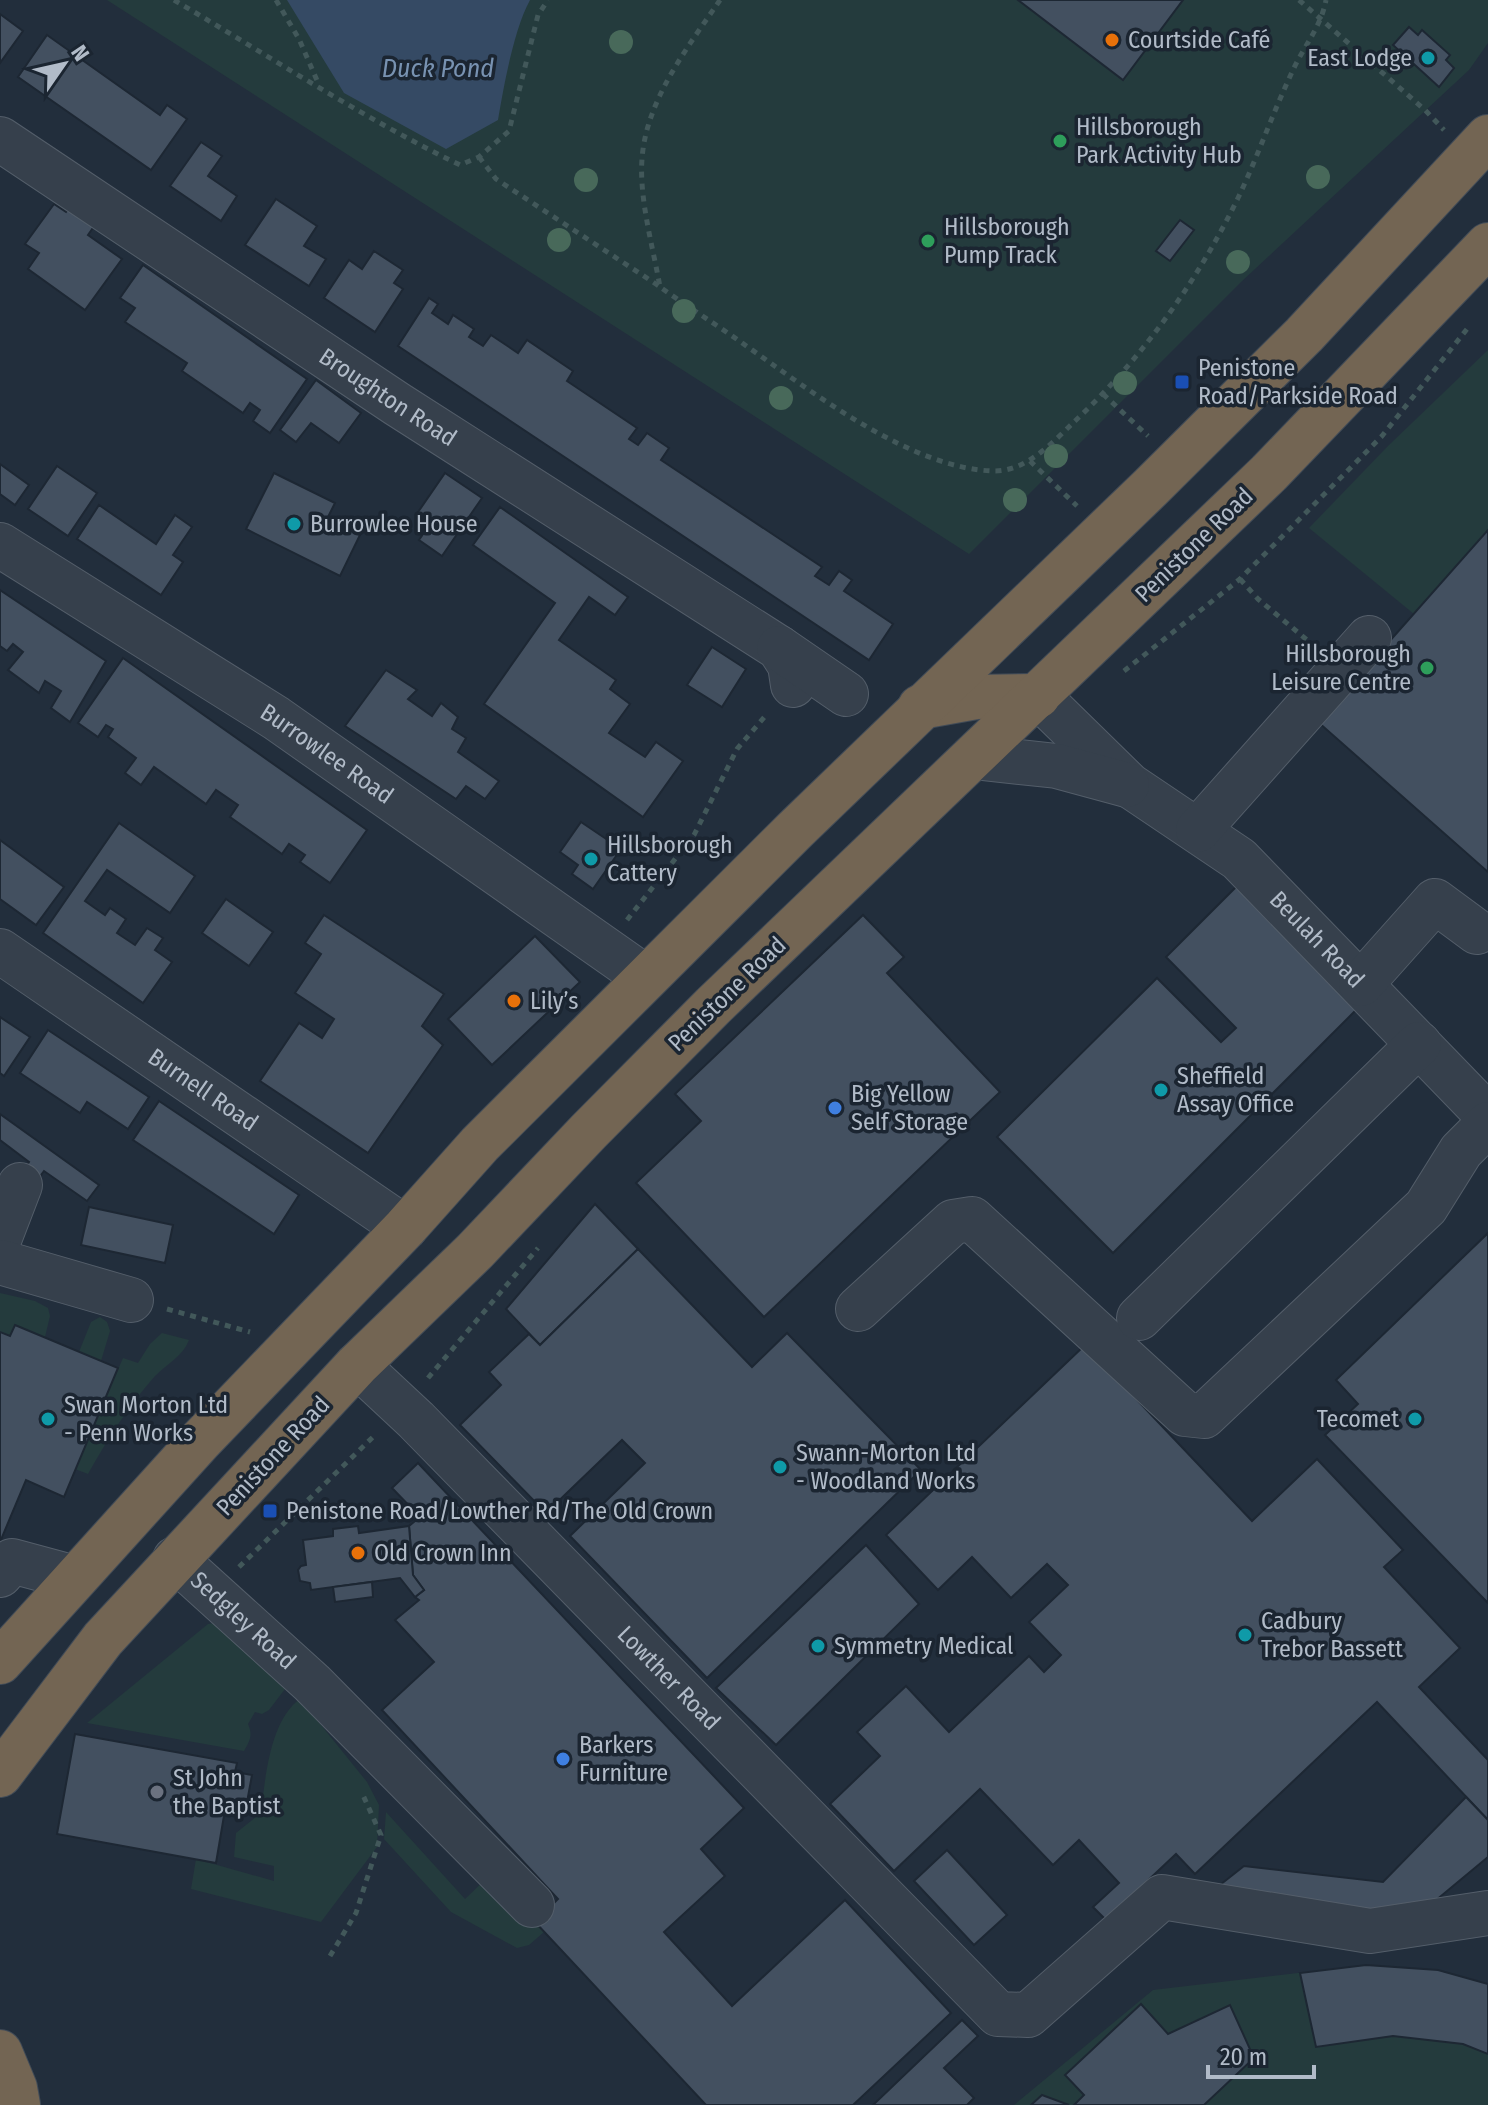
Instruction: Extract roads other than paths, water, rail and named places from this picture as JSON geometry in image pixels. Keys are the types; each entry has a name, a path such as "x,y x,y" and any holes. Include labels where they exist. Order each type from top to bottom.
{"highway":[{"path":"0,1662 292,1343 405,1228 480,1144 920,707 1304,335 1479,147"},
{"name":"Penistone Road","path":"3,1767 103,1639 357,1365 475,1251 713,1006 1269,473 1488,245"},
{"path":"920,707 976,697 1038,696"},
{"path":"0,2052 15,2088 18,2105"}],"street":[{"name":"Broughton Road","path":"3,146 397,404 786,667 846,694"},
{"name":"Burrowlee Road","path":"0,545 276,718 645,977"},
{"path":"1198,830 1355,653"},
{"name":"Beulah Road","path":"1038,696 1129,785 1239,859 1488,1116"},
{"name":"Beulah Road","path":"973,757 1057,766 1129,785"},
{"path":"1361,984 1435,901 1477,932"},
{"name":"Burnell Road","path":"0,951 405,1228"},
{"path":"1139,1318 1419,1044"},
{"path":"858,1309 953,1222 972,1219 1185,1414 1204,1416 1426,1207 1461,1151 1488,1124"},
{"path":"0,1237 20,1185"},
{"path":"0,1262 131,1300"},
{"name":"Lowther Road","path":"357,1365 427,1432 998,2014 1028,2015 1162,1897 1370,1931 1488,1913"},
{"name":"Sedgley Road","path":"175,1559 312,1683 532,1905"},
{"path":"0,1575 12,1561 75,1578"}],"water":[{"name":"Duck Pond","path":"287,0 530,0 514,41 498,120 446,149 344,93"}],"place":[{"name":"Courtside Café","path":"1112,40"},
{"name":"East Lodge","path":"1428,58"},
{"name":"Hillsborough Park Activity Hub","path":"1060,141"},
{"name":"Hillsborough Pump Track","path":"928,241"},
{"name":"Penistone Road/Parkside Road","path":"1182,382"},
{"name":"Burrowlee House","path":"294,524"},
{"name":"Hillsborough Leisure Centre","path":"1427,668"},
{"name":"Hillsborough Cattery","path":"591,859"},
{"name":"Lily’s","path":"514,1001"},
{"name":"Sheffield Assay Office","path":"1161,1090"},
{"name":"Big Yellow Self Storage","path":"835,1108"},
{"name":"Swan Morton Ltd - Penn Works","path":"48,1419"},
{"name":"Tecomet","path":"1415,1419"},
{"name":"Swann-Morton Ltd - Woodland Works","path":"780,1467"},
{"name":"Penistone Road/Lowther Rd/The Old Crown","path":"270,1511"},
{"name":"Old Crown Inn","path":"358,1553"},
{"name":"Cadbury Trebor Bassett","path":"1245,1635"},
{"name":"Symmetry Medical","path":"818,1646"},
{"name":"Barkers Furniture","path":"563,1759"},
{"name":"St John the Baptist","path":"157,1792"}]}
